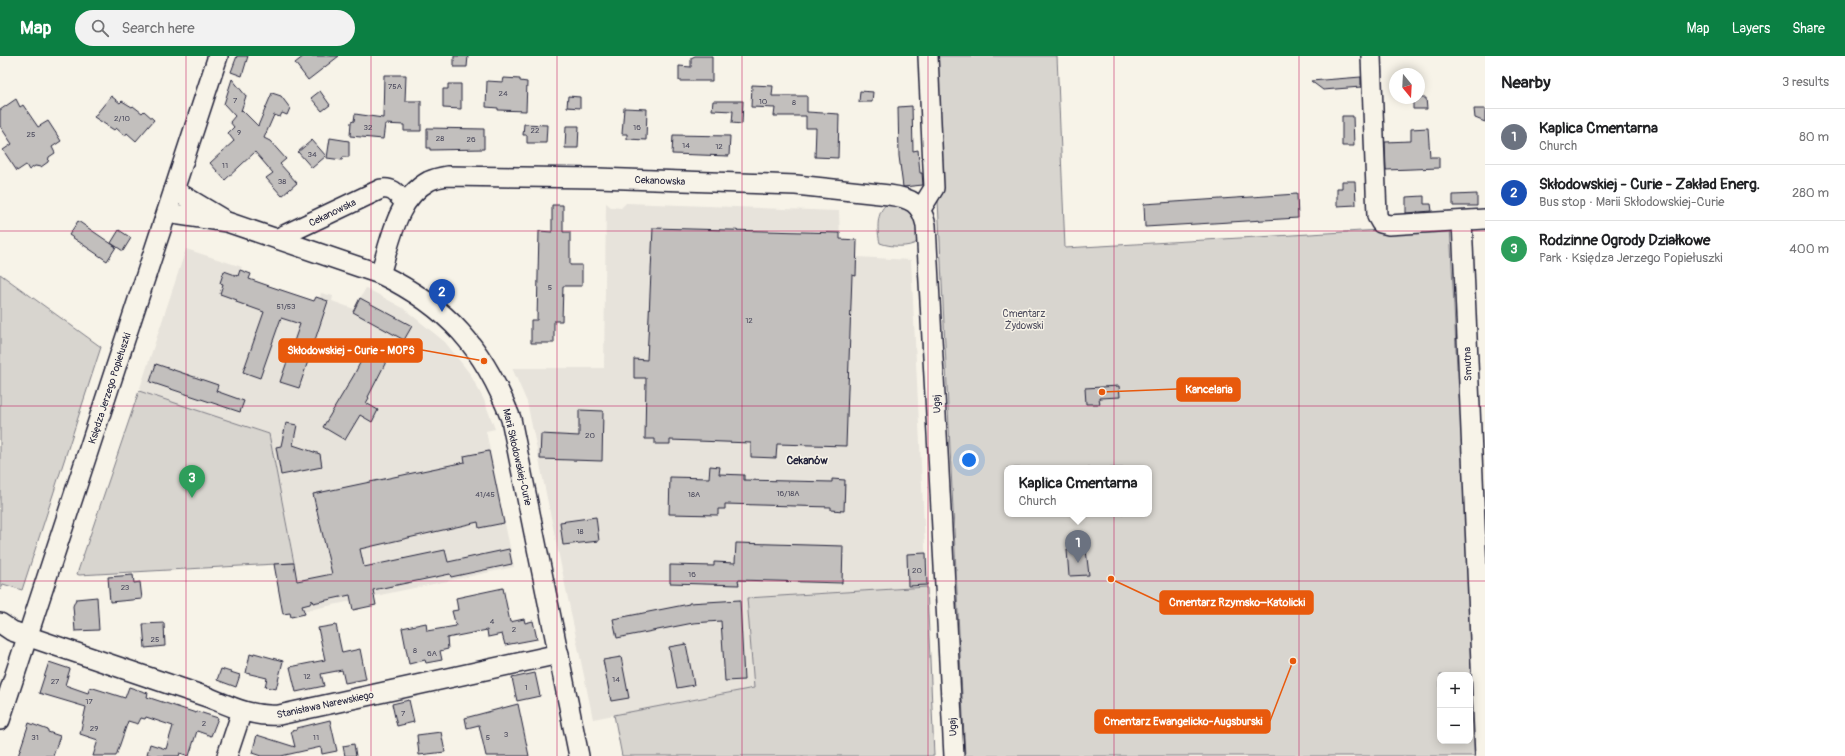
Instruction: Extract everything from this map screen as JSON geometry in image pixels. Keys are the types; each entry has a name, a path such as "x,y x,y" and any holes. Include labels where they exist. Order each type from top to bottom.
{"street":[{"name":"Księdza Jerzego Popiełuszki","path":"0,720 218,56"},
{"path":"921,209 934,188 928,56"},
{"path":"1370,56 1377,216 1381,224 1389,225 1485,219"},
{"name":"Cekanowska","path":"380,274 397,219 405,203 416,190 430,180 447,176 466,175 796,185 901,197 916,204 921,209"},
{"name":"Cekanowska","path":"278,238 381,189 387,188 393,190 405,203"},
{"name":"Marii Skłodowskiej-Curie","path":"174,190 227,222"},
{"name":"Ugaj","path":"921,209 926,225 954,756"},
{"name":"Marii Skłodowskiej-Curie","path":"167,213 227,222 278,238 380,274 399,283 446,315 468,339 484,361 501,394 511,419 579,756"},
{"name":"Smutna","path":"1462,221 1481,557 1485,756"},
{"name":"Stanisława Narewskiego","path":"0,622 12,631 210,698 242,711 266,716 279,715 559,654"},
{"path":"227,756 242,711"}],"shaded area":[{"path":"606,203 611,207 621,208 626,203 839,211 840,239 857,240 857,257 911,260 927,587 747,598 754,688 593,719 527,402 512,368 604,368"},
{"path":"186,249 242,267 240,270 251,274 250,279 314,301 316,297 320,298 321,293 333,296 332,301 354,309 366,288 403,308 445,342 470,374 484,400 495,429 486,431 514,567 304,611 269,434 139,391"}],"green space":[{"name":"Cmentarz Żydowski","path":"931,56 1057,56 1065,248 1450,226 1457,369 1459,369 1472,672 1437,672 1437,744 1473,744 1473,688 1476,756 965,756"},
{"path":"887,204 907,206 917,217 917,242 914,244 899,246 880,243 878,222 883,207"},
{"path":"0,274 101,347 22,590 3,584 0,590"},
{"path":"139,391 269,434 294,563 77,574"},
{"path":"927,587 934,756 622,756 614,715 754,688 747,598"}],"building":[{"path":"237,56 248,56 242,76 231,72"},
{"path":"304,56 339,56 308,80 295,63"},
{"path":"454,56 468,56 467,67 454,67"},
{"path":"695,56 712,56 712,81 679,81 679,66 691,67 691,58"},
{"path":"384,75 406,75 405,101 421,101 421,131 404,131 404,125 385,124 383,139 350,136 351,122 354,121 355,114 383,118"},
{"path":"1361,77 1361,87 1323,90 1311,81"},
{"path":"504,78 520,79 520,81 527,82 526,111 498,110 498,108 486,107 487,81 503,82"},
{"path":"232,79 246,96 241,111 242,110 258,126 272,93 281,96 290,108 287,115 282,113 280,117 274,115 264,138 270,141 286,159 280,164 297,183 282,196 266,178 273,173 255,152 225,180 210,163 234,141 228,133 234,127 230,122 235,116 224,104"},
{"path":"448,84 461,84 461,109 443,108 443,89 448,89"},
{"path":"752,85 773,86 772,96 807,96 807,112 839,114 838,158 815,157 816,128 806,128 806,116 774,116 775,108 751,107"},
{"path":"320,91 330,105 322,111 311,98"},
{"path":"860,91 873,92 872,102 859,102"},
{"path":"111,96 120,103 122,101 132,107 133,106 142,113 144,111 154,120 136,141 127,133 125,136 116,128 114,130 94,117"},
{"path":"568,96 580,97 580,108 567,107"},
{"path":"1426,98 1427,109 1413,109 1413,104 1425,104"},
{"path":"16,99 20,107 23,105 38,127 48,121 61,141 52,147 55,153 49,157 48,162 41,167 35,166 29,170 26,165 17,171 3,150 12,144 0,126 0,110"},
{"path":"713,101 743,101 742,124 732,123 733,111 712,110"},
{"path":"912,106 913,151 918,150 920,173 922,173 923,185 903,187 899,156 898,107"},
{"path":"624,108 647,109 646,140 627,139 627,134 622,134"},
{"path":"1474,109 1485,109 1485,122 1475,118"},
{"path":"1342,116 1353,116 1354,146 1342,146"},
{"path":"524,124 547,125 546,143 527,143 527,135 523,135"},
{"path":"566,126 579,126 578,148 565,148"},
{"path":"427,128 484,129 484,149 430,150 430,148 427,148"},
{"path":"1428,128 1430,157 1439,157 1439,168 1386,170 1385,142 1411,141 1411,129"},
{"path":"673,135 730,136 729,156 672,154"},
{"path":"330,138 349,141 349,157 343,157 342,160 327,158"},
{"path":"312,140 326,156 312,168 298,152"},
{"path":"1342,181 1355,181 1356,205 1337,206 1337,188 1342,188"},
{"path":"1297,194 1298,218 1145,227 1144,204"},
{"path":"1477,194 1477,206 1453,206 1453,195"},
{"path":"1424,196 1424,204 1431,204 1432,211 1406,213 1406,197"},
{"path":"552,205 563,205 563,232 570,232 570,265 582,265 582,286 563,286 562,321 554,321 554,343 531,343 531,320 537,320 539,231 552,232"},
{"path":"78,221 116,247 107,261 69,235"},
{"path":"653,228 840,233 840,239 857,240 856,276 852,275 846,446 777,444 776,458 751,457 751,443 670,440 670,444 655,444 655,439 645,439 646,378 634,378 634,359 647,360"},
{"path":"119,230 131,238 123,251 111,243"},
{"path":"240,270 251,274 249,279 314,301 316,297 328,301 299,388 280,382 300,324 281,318 260,378 243,372 264,312 236,302 237,300 220,294 223,284 220,283 224,271 238,276"},
{"path":"360,298 412,326 404,340 353,312"},
{"path":"369,345 389,356 366,403 378,410 372,422 360,415 345,440 323,427 354,375"},
{"path":"156,364 218,385 216,391 244,401 240,412 150,382"},
{"path":"1119,386 1120,397 1099,398 1100,404 1086,404 1085,388"},
{"path":"579,410 603,411 602,461 540,459 541,434 579,436"},
{"path":"286,423 297,425 293,445 320,454 322,467 281,475 276,447 281,446"},
{"path":"489,451 504,523 479,528 478,522 360,549 364,567 445,550 448,562 509,549 512,564 451,577 450,574 373,590 376,605 353,610 350,595 313,603 312,600 310,604 302,606 305,614 291,617 290,613 283,614 274,564 294,563 297,581 332,574 313,494 465,462 464,456"},
{"path":"710,466 720,467 719,474 744,475 744,480 832,482 832,479 845,480 844,511 831,510 831,507 725,504 725,509 718,509 718,515 669,514 670,477 709,478"},
{"path":"596,517 599,541 563,545 560,522"},
{"path":"736,543 843,546 842,583 738,580 739,585 670,583 670,565 714,566 714,562 735,563"},
{"path":"1067,550 1086,550 1089,575 1069,576"},
{"path":"926,553 927,585 908,586 907,554"},
{"path":"133,575 134,583 140,582 142,599 110,602 108,577"},
{"path":"503,588 510,622 524,619 525,623 533,621 537,639 505,645 502,634 488,637 487,630 447,638 448,649 440,651 442,660 426,663 425,660 409,664 402,628 426,623 427,631 456,626 452,611 458,610 456,598"},
{"path":"97,597 99,630 75,631 73,606 76,599"},
{"path":"740,600 744,680 725,681 721,621 693,623 617,638 613,619 689,603"},
{"path":"164,623 165,646 145,648 143,624"},
{"path":"336,625 342,653 360,649 366,679 345,683 342,670 321,674 324,686 296,692 290,667 325,660 318,628"},
{"path":"686,644 694,685 677,688 669,647"},
{"path":"254,653 283,661 276,689 265,687 267,678 246,673 250,654 253,655"},
{"path":"621,657 629,698 611,701 603,660"},
{"path":"49,662 70,669 65,685 88,693 90,687 125,698 129,687 148,693 147,697 196,713 196,711 218,718 211,736 197,731 189,756 180,753 179,756 153,756 147,754 150,744 166,749 173,726 146,717 145,719 141,718 138,724 128,721 116,756 93,756 98,740 80,734 86,707 39,693"},
{"path":"221,669 240,675 236,687 217,680"},
{"path":"535,673 540,696 517,701 512,678"},
{"path":"409,700 414,722 397,726 392,704"},
{"path":"518,704 529,756 486,756 479,725 467,728 465,718"},
{"path":"330,720 337,751 322,754 321,747 281,756 261,756 252,753 257,735 295,747 291,731 297,730 297,728"},
{"path":"29,723 60,736 53,756 18,756"},
{"path":"441,732 445,752 419,755 417,735"},
{"path":"354,744 356,756 345,756 343,746"}],"place":[{"name":"Skłodowskiej - Curie - Zakład Energ.","path":"442,312"},
{"name":"Skłodowskiej - Curie - MOPS","path":"484,361"},
{"name":"Kancelaria","path":"1102,392"},
{"name":"Rodzinne Ogrody Działkowe","path":"192,498"},
{"name":"Kaplica Cmentarna","path":"1078,563"},
{"name":"Cmentarz Rzymsko–Katolicki","path":"1111,579"},
{"name":"Cmentarz Ewangelicko-Augsburski","path":"1293,661"}],"district":[{"name":"Cekanów","path":"807,460"}]}
